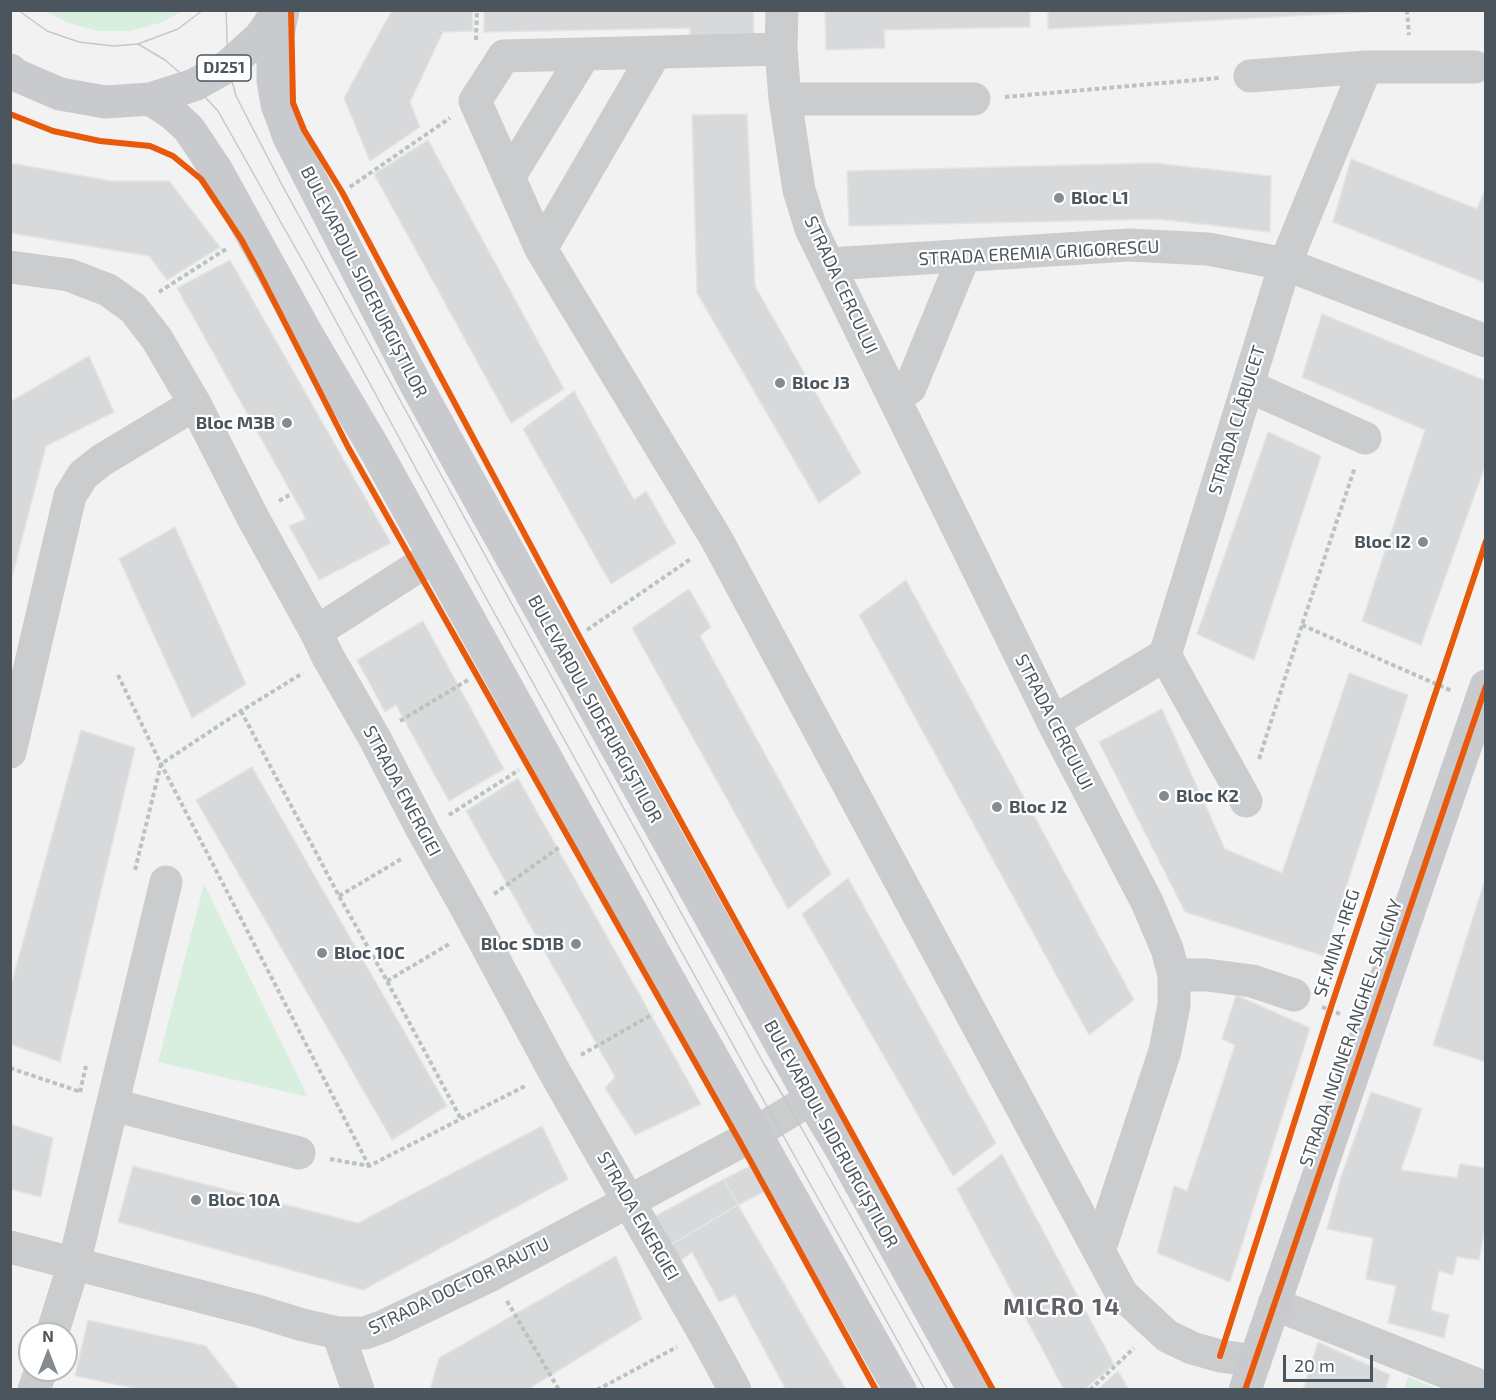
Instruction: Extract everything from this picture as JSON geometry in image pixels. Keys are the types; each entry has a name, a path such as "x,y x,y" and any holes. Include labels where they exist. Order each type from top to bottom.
{"main road":[{"name":"DJ251","path":"10,70 18,76 60,94 105,102 150,99 194,85 228,66 260,37 281,10"},
{"name":"BULEVARDUL SIDERURGIȘTILOR","path":"281,10 273,58 273,80 277,104 289,137 415,382 974,1389"},
{"path":"150,99 173,114 189,129 217,171 900,1389"},
{"name":"STRADA INGINER ANGHEL SALIGNY","path":"1250,1375 1483,694"}],"street":[{"name":"STRADA CERCULUI","path":"782,10 781,49 785,99 798,190 811,229 1053,722 1147,902 1167,950 1174,975 1174,1005 1165,1051 1099,1251"},
{"path":"781,49 504,56 475,101 541,249 717,540 1122,1294 1167,1336 1192,1348 1220,1356 1250,1375"},
{"path":"541,249 656,53"},
{"path":"509,177 584,55"},
{"path":"1250,76 1366,67 1475,67"},
{"name":"STRADA CLĂBUCET","path":"1164,655 1285,264 1366,67"},
{"path":"785,99 974,99"},
{"name":"STRADA EREMIA GRIGORESCU","path":"830,264 1129,245 1208,249 1285,264 1485,341"},
{"path":"910,387 964,256"},
{"name":"STRADA ENERGIEI","path":"10,267 69,275 108,290 133,308 157,339 195,404 252,516 554,1071 735,1389"},
{"path":"1248,386 1365,438"},
{"path":"10,752 70,496 83,475 102,460 195,404"},
{"path":"322,645 434,556"},
{"path":"1053,722 1164,655 1246,801"},
{"path":"56,1322 74,1264 166,882"},
{"path":"1174,975 1207,975 1252,981 1294,995"},
{"name":"STRADA DOCTOR RAUTU","path":"10,1247 303,1325 338,1333 365,1333 491,1275 740,1142 811,1099"},
{"path":"113,1105 299,1153"},
{"path":"1274,1304 1485,1388"},
{"path":"338,1333 358,1389"}],"path":[{"path":"476,44 477,10"},
{"path":"974,99 1250,76"},
{"path":"342,192 475,101"},
{"path":"133,308 241,239 253,235"},
{"path":"1246,801 1365,438"},
{"path":"560,645 579,636 717,540"},
{"path":"1302,625 1439,685 1483,694"},
{"path":"133,877 161,764 241,711 322,645"},
{"path":"374,737 494,663"},
{"path":"1435,696 1442,674"},
{"path":"118,675 161,764 369,1166"},
{"path":"241,711 461,1119"},
{"path":"339,896 544,754"},
{"path":"387,981 473,920 570,840 587,831"},
{"path":"1294,995 1370,1025"},
{"path":"299,1153 369,1166 554,1071 679,998"},
{"path":"80,1092 88,1058"},
{"path":"10,1068 113,1105"},
{"path":"491,1275 559,1389"},
{"path":"1090,1389 1156,1327"},
{"path":"597,1389 704,1333"}],"green space":[{"path":"183,10 160,23 130,31 99,31 68,23 45,11"},
{"path":"204,884 308,1097 158,1062"},
{"path":"1408,1377 1438,1389 1404,1389"}],"building":[{"path":"392,10 472,10 473,31 443,32 410,102 420,127 370,161 344,98"},
{"path":"484,10 753,10 754,41 690,42 690,28 484,32"},
{"path":"825,10 1030,10 1030,27 884,30 885,48 826,50"},
{"path":"1048,10 1367,10 1367,12 1048,29"},
{"name":"Bloc J3","path":"747,114 755,286 861,473 819,503 697,293 692,115"},
{"path":"428,140 564,389 511,423 374,174"},
{"path":"1351,159 1477,209 1486,187 1486,283 1333,222"},
{"path":"10,163 111,181 169,181 220,247 167,280 149,256 10,233"},
{"name":"Bloc L1","path":"1154,163 1271,176 1270,232 1158,219 849,226 847,171"},
{"name":"Bloc M3B","path":"230,260 391,543 319,580 289,526 306,519 177,288"},
{"name":"Bloc I2","path":"1322,314 1486,381 1486,463 1421,645 1362,621 1425,430 1302,377"},
{"path":"89,356 114,412 46,446 10,585 10,402"},
{"path":"574,391 634,500 646,491 676,543 611,584 523,429"},
{"path":"1268,432 1321,456 1254,660 1197,634"},
{"path":"175,527 246,684 192,718 119,559"},
{"name":"Bloc J2","path":"906,580 1134,1000 1089,1035 859,615"},
{"path":"689,589 711,627 700,636 831,874 788,909 632,628"},
{"path":"423,621 504,769 449,801 396,705 385,712 357,660"},
{"name":"Bloc K2","path":"1349,673 1408,695 1324,956 1185,912 1099,742 1162,709 1225,849 1282,873"},
{"path":"81,730 135,748 60,1062 10,1044 10,989"},
{"name":"Bloc 10C","path":"252,767 447,1106 392,1140 196,800"},
{"name":"Bloc SD1B","path":"518,778 701,1104 635,1135 605,1088 615,1077 466,811"},
{"path":"1486,876 1486,1062 1433,1045"},
{"path":"848,878 996,1143 953,1176 802,914"},
{"path":"1236,995 1310,1028 1230,1282 1157,1253 1174,1186 1187,1191 1235,1045 1222,1039"},
{"path":"1371,1092 1422,1109 1401,1170 1457,1178 1460,1164 1486,1168 1486,1224 1479,1260 1457,1257 1453,1275 1439,1271 1431,1310 1449,1315 1444,1338 1388,1323 1396,1286 1366,1279 1373,1238 1327,1229 1341,1177"},
{"path":"10,1124 53,1138 41,1197 10,1189"},
{"name":"Bloc 10A","path":"542,1126 568,1179 363,1290 118,1222 133,1166 358,1223"},
{"path":"1002,1154 1114,1364 1084,1390 1064,1390 957,1189"},
{"path":"750,1166 765,1191 738,1205 724,1179"},
{"path":"724,1179 738,1205 667,1247 652,1218"},
{"path":"738,1205 846,1390 786,1390 735,1295 719,1302 692,1252 679,1262 667,1247"},
{"path":"616,1256 642,1319 527,1390 430,1390 439,1358"},
{"path":"88,1320 206,1346 240,1390 143,1390 78,1377 78,1363"},
{"path":"1318,1342 1390,1375 1385,1390 1303,1390"},
{"path":"1118,1371 1129,1390 1097,1390"}],"tram line":[{"path":"18,10 47,31 79,42 113,46 138,44 178,29 203,10"},
{"path":"226,10 228,66 236,96 281,183 764,1064 948,1390"},
{"path":"138,44 165,60 194,85 218,111 318,288 480,587 925,1390"}],"cycle path":[{"path":"291,10 293,103 304,130 342,192 579,636 993,1390"},
{"path":"10,114 53,131 100,141 150,146 173,156 201,179 241,239 348,447 740,1142 876,1390"},
{"name":"SF.MINA-IREG","path":"1220,1356 1330,1010 1486,541"},
{"path":"1245,1390 1486,686"}],"place":[{"name":"Bloc L1","path":"1059,198"},
{"name":"Bloc J3","path":"780,383"},
{"name":"Bloc M3B","path":"287,423"},
{"name":"Bloc I2","path":"1423,542"},
{"name":"Bloc K2","path":"1164,796"},
{"name":"Bloc J2","path":"997,807"},
{"name":"Bloc SD1B","path":"576,944"},
{"name":"Bloc 10C","path":"322,953"},
{"name":"Bloc 10A","path":"196,1200"}],"district":[{"name":"MICRO 14","path":"1062,1307"}]}
